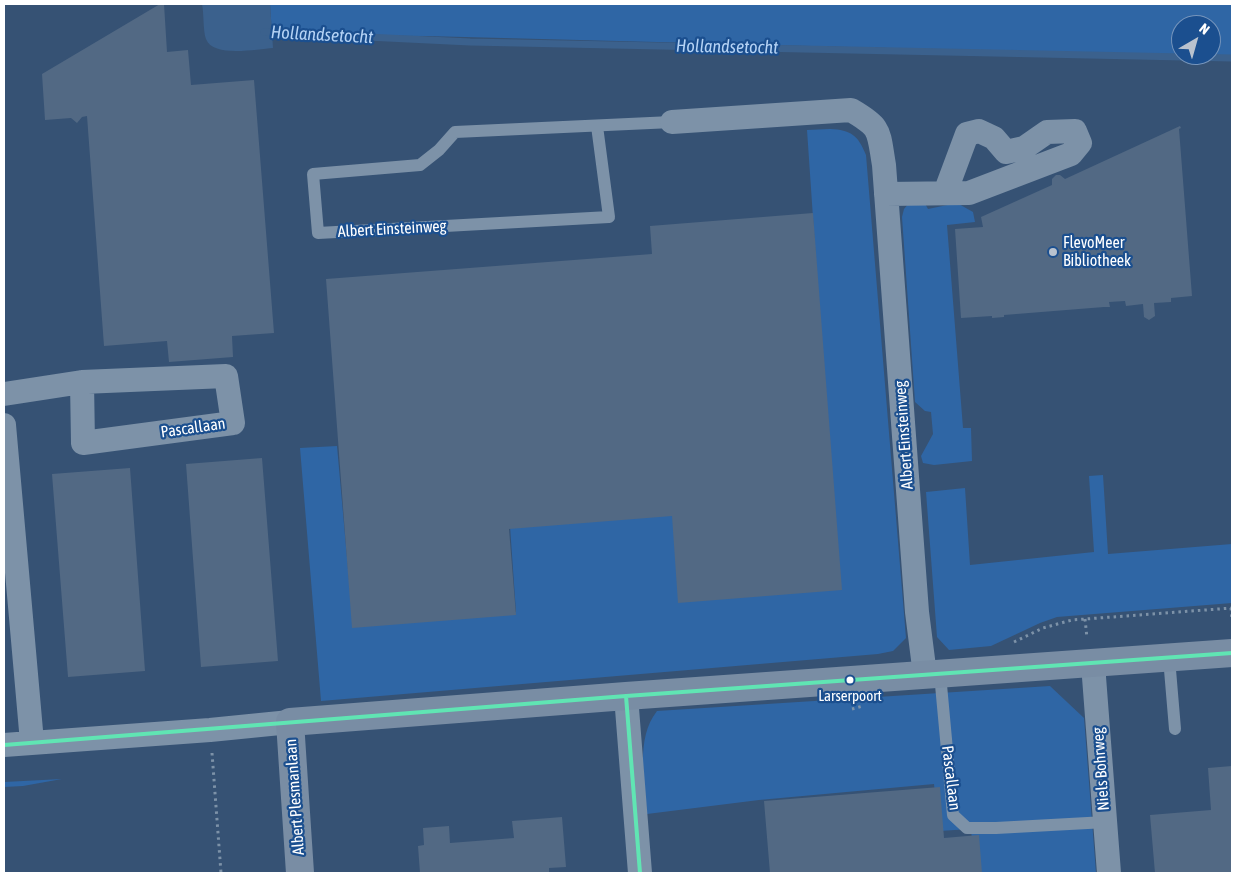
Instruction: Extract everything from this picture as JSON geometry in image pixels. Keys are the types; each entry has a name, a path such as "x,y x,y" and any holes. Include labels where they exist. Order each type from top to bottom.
{"street":[{"name":"Albert Einsteinweg","path":"672,122 851,110 867,119 878,130 886,194 917,612 932,675"},
{"path":"886,194 945,193 969,192 1071,154 1080,143 1075,132 1047,132 1024,148 1006,152 994,138 979,131 967,134 945,193"},
{"name":"Pascallaan","path":"4,394 82,382 226,376 233,423 83,443 82,382"},
{"path":"4,425 32,742"},
{"path":"4,745 626,696 1232,654"},
{"name":"Niels Bohrweg","path":"1093,664 1109,873"},
{"path":"626,696 640,873"},
{"name":"Albert Plesmanlaan","path":"290,722 300,873"}],"lane":[{"name":"Albert Einsteinweg","path":"596,126 610,217 318,233 313,174 420,165 439,150 456,132 672,122"},
{"path":"1169,658 1175,729"},
{"name":"Pascallaan","path":"932,675 953,815 967,828 1106,822"}],"path":[{"path":"1011,644 1043,628 1072,620 1232,608 1232,620"},
{"path":"210,730 221,873"}],"shaded area":[{"path":"202,4 270,4 273,48 236,51 217,49 210,45 205,36"},
{"path":"270,4 1232,4 1232,57 1221,57 1221,15 1171,15 1171,55 426,36 272,35"},
{"path":"830,129 849,132 857,138 866,155 906,638 893,651 878,654 321,701 300,448 337,446 353,625 516,612 510,526 672,513 838,583 807,130"},
{"path":"923,200 928,209 957,203 973,212 975,222 947,225 963,428 971,428 972,461 934,465 923,463 921,456 933,434 931,412 925,411 915,402 902,217 904,209 910,202"},
{"path":"1103,475 1108,554 1232,544 1232,603 1057,617 991,646 949,650 937,637 926,492 965,488 970,565 1094,552 1089,476"},
{"path":"1050,686 1084,718 1096,873 975,873 971,829 939,831 934,784 759,800 647,814 643,774 644,747 650,722 657,711"},
{"path":"62,779 23,786 4,787 4,782"}],"building":[{"path":"160,4 164,4 167,52 188,50 191,85 254,80 274,333 232,336 233,357 169,362 167,341 104,346 87,116 82,117 77,123 71,118 45,120 42,74"},
{"path":"1180,126 1192,296 1171,298 1171,302 1154,303 1155,316 1149,320 1144,317 1143,304 1126,306 1125,301 1109,302 1110,307 1004,315 1004,317 992,318 992,316 961,318 955,229 983,227 981,217 1052,185 1052,179 1056,175 1060,175 1065,179"},
{"path":"813,213 842,590 678,603 672,516 509,529 516,615 352,628 326,279 652,254 650,226"},
{"path":"262,458 278,661 201,667 186,464"},
{"path":"130,468 145,671 68,677 52,474"},
{"path":"1232,766 1232,873 1155,873 1150,815 1211,810 1208,768"},
{"path":"940,787 944,838 979,835 982,873 770,873 764,801"},
{"path":"562,817 566,867 549,868 549,873 420,873 418,846 424,845 423,828 449,826 450,843 514,838 512,821"}],"waterway":[{"name":"Hollandsetocht","path":"264,32 470,42 1232,58"}],"transit line":[{"path":"4,745 626,696 1232,653"},
{"path":"626,696 640,873"}],"place":[{"name":"FlevoMeer Bibliotheek","path":"1053,252"},
{"name":"Larserpoort","path":"850,680"}]}
